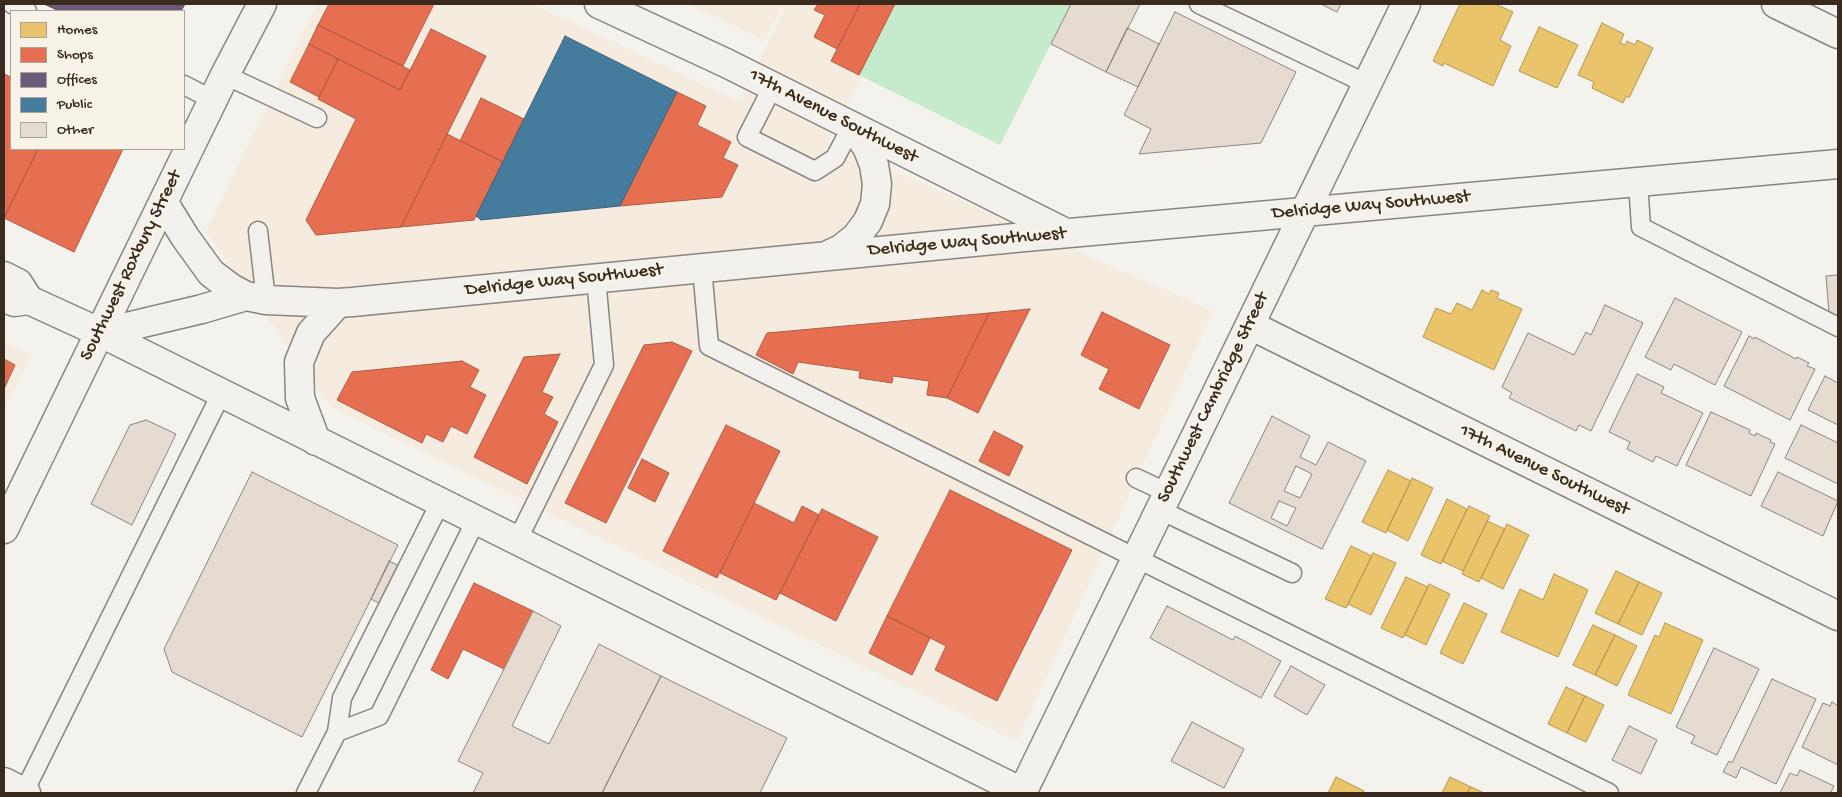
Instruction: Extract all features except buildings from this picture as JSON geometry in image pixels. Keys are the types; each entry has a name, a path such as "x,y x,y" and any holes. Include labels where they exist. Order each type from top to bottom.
{"main road":[{"name":"Southwest Roxbury Street","path":"4,529 213,100 262,4"},
{"name":"17th Avenue Southwest","path":"599,4 773,86 1067,234"},
{"name":"Southwest Cambridge Street","path":"1023,793 1406,4"},
{"path":"1776,4 1838,34"},
{"path":"823,257 841,249 856,237 868,221 875,204 877,184 874,165 867,147 852,126"},
{"name":"Delridge Way Southwest","path":"101,333 256,298 338,303 1838,164"},
{"path":"164,203 185,237 212,272 231,288 256,298"},
{"path":"4,276 18,283 16,299 101,333 1023,793"},
{"path":"316,441 300,398 299,362 311,333 338,303"},
{"name":"17th Avenue Southwest","path":"1250,325 1838,616"}],"lane":[{"path":"12,4 25,10"},
{"path":"1199,4 1366,84"},
{"path":"226,75 317,118"},
{"path":"185,86 213,100"},
{"path":"773,86 747,137 815,171 836,158 852,126"},
{"path":"1638,182 1642,227 1838,327"},
{"path":"256,298 258,231"},
{"path":"702,268 710,346 1609,793"},
{"path":"517,541 604,365 596,278"},
{"path":"18,789 222,394"},
{"path":"1136,478 1164,502 1292,573"},
{"path":"306,793 337,732 342,698 440,502"},
{"path":"337,732 379,716 476,520"}],"shaded area":[{"path":"317,4 533,4 740,102 787,4 899,4 828,142 1213,311 1017,741 331,407 206,232"},
{"path":"689,4 783,4 764,41"},
{"path":"4,342 31,355 4,410"}],"green space":[{"path":"895,4 1071,4 1000,145 859,75"}]}
